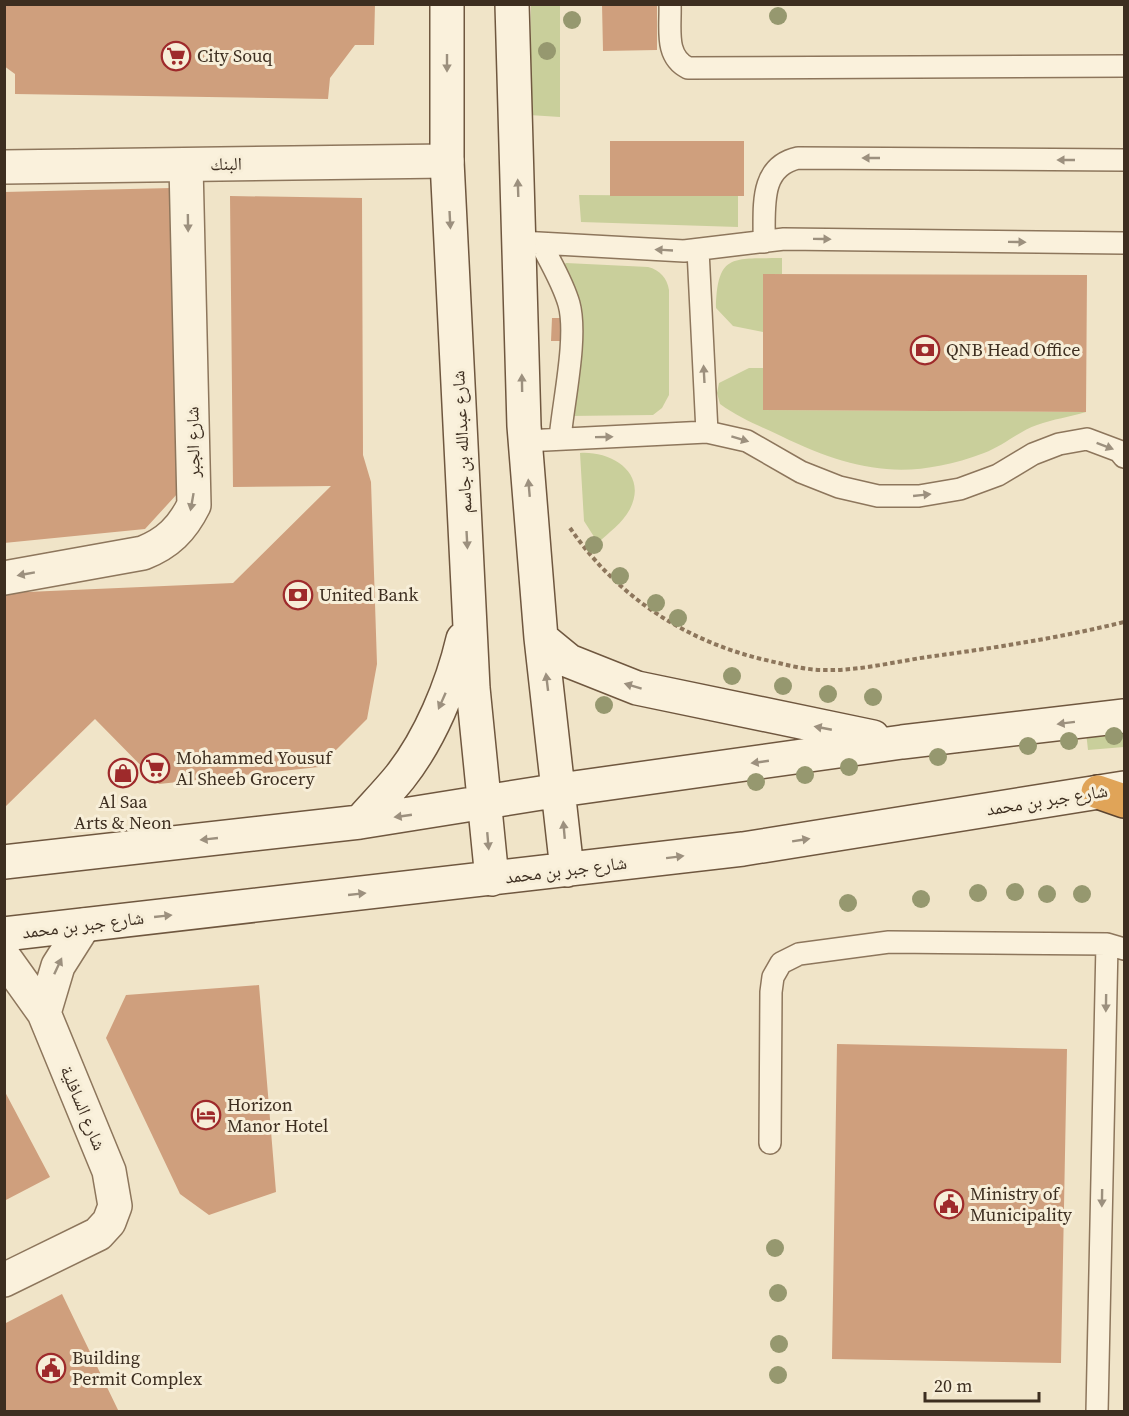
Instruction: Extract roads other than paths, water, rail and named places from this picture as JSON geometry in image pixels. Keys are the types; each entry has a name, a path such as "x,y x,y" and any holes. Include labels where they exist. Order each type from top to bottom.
{"street":[{"name":"شارع عبدالله بن جاسم","path":"447,4 447,161 473,688 492,879"},
{"path":"512,4 530,243 525,441 541,638 560,790 567,870"},
{"name":"البنك","path":"4,166 447,161"},
{"name":"شارع الجبر","path":"4,578 143,553 160,547 184,524 194,505 186,165"},
{"path":"360,822 401,776 427,734 457,666 470,605"},
{"path":"541,638 568,661 637,688 902,742"},
{"path":"4,862 360,822 485,804 560,790 902,742 1125,716"},
{"name":"شارع جبر بن محمد","path":"4,934 743,849 1116,794"},
{"path":"44,1013 58,966 84,925"},
{"name":"شارع السافلية","path":"4,957 44,1013 109,1171 115,1206 109,1222 98,1234 4,1280"}],"lane":[{"path":"670,4 671,50 674,57 688,68 1125,66"},
{"path":"764,242 767,181 772,172 788,160 798,158 1125,160"},
{"path":"530,243 698,250 793,239 1125,243"},
{"path":"530,243 565,295 571,317 571,343 560,439"},
{"path":"698,250 707,432"},
{"path":"525,441 707,432 747,441 801,472 838,487 878,496 919,496 960,489 998,475 1033,454 1059,444 1087,439 1119,452 1125,457"},
{"path":"770,1143 771,992 773,977 781,963 799,954 889,942 1116,946 1097,1412"}],"place":[{"name":"City Souq","path":"176,56"},
{"name":"QNB Head Office","path":"925,350"},
{"name":"United Bank","path":"298,595"},
{"name":"Mohammed Yousuf Al Sheeb Grocery","path":"155,768"},
{"name":"Al Saa Arts & Neon","path":"123,773"},
{"name":"Horizon Manor Hotel","path":"206,1115"},
{"name":"Ministry of Municipality","path":"949,1204"},
{"name":"Building Permit Complex","path":"51,1368"}]}
